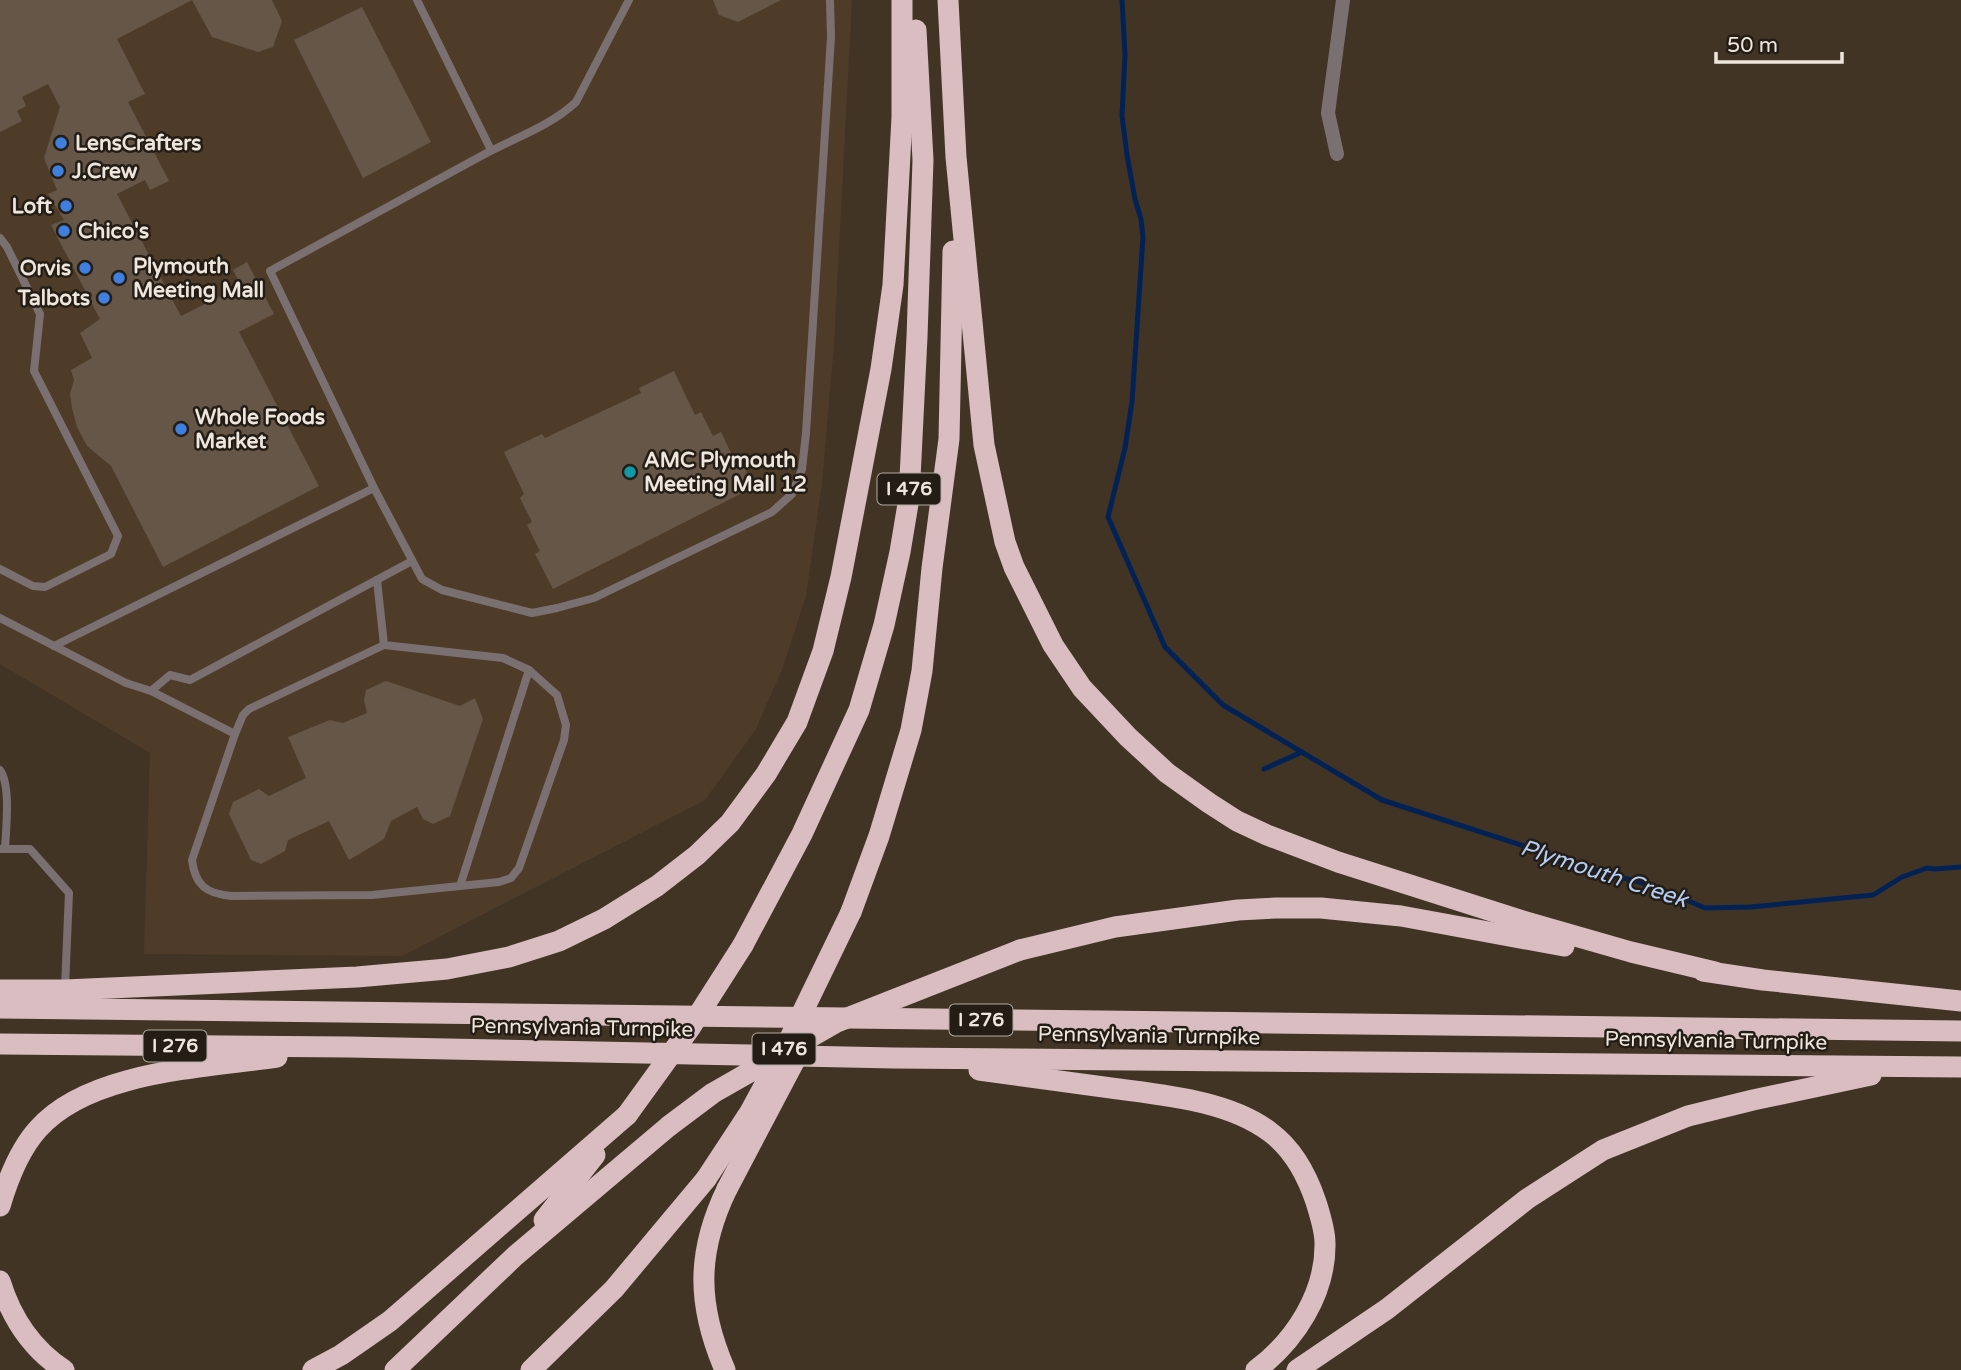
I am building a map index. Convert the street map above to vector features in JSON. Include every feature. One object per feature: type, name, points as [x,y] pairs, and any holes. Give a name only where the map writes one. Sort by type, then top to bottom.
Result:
[{"type":"highway","points":[[0,990],[65,990],[357,977],[447,969],[509,957],[559,941],[604,919],[667,878],[730,823],[766,774],[797,722],[823,651],[841,577],[876,395],[893,285],[902,117],[902,0]]},
{"type":"highway","name":"I 476","points":[[396,1370],[515,1256],[627,1115],[690,1028],[743,946],[802,834],[859,710],[884,625],[909,498],[923,160],[914,0]]},
{"type":"highway","name":"I 476","points":[[531,1370],[614,1289],[706,1180],[750,1112],[789,1040],[851,912],[879,836],[912,730],[922,671],[949,439],[956,156],[948,0]]},
{"type":"highway","points":[[956,156],[984,445],[1005,542],[1023,587],[1069,671],[1105,714],[1144,753],[1186,788],[1237,821],[1266,835],[1338,862],[1523,921],[1641,955],[1715,972]]},
{"type":"highway","points":[[515,1256],[669,1126],[713,1093],[837,1022],[1020,950],[1115,927],[1238,910],[1321,908],[1440,922],[1639,960],[1763,980],[1961,1001]]},
{"type":"highway","points":[[725,1370],[710,1329],[704,1300],[707,1243],[715,1215],[727,1189],[805,1041],[827,988],[851,912]]},
{"type":"highway","name":"Pennsylvania Turnpike","points":[[0,1008],[1961,1031]]},
{"type":"highway","name":"Pennsylvania Turnpike","points":[[0,1044],[894,1058],[1961,1067]]},
{"type":"highway","points":[[0,1206],[6,1185],[30,1139],[51,1116],[80,1098],[124,1081],[161,1073],[349,1048]]},
{"type":"highway","points":[[894,1058],[1186,1099],[1249,1119],[1270,1132],[1287,1147],[1302,1168],[1311,1188],[1325,1237],[1326,1258],[1315,1296],[1304,1316],[1288,1340],[1256,1370]]},
{"type":"highway","points":[[1297,1370],[1387,1309],[1527,1199],[1604,1150],[1688,1116],[1905,1067]]},
{"type":"highway","points":[[313,1370],[341,1355],[390,1321],[627,1115]]},
{"type":"highway","points":[[0,1281],[17,1322],[40,1350],[64,1370]]},
{"type":"street","points":[[1337,154],[1328,113],[1343,0]]},
{"type":"lane","points":[[417,0],[491,150]]},
{"type":"lane","points":[[629,0],[576,102],[564,113],[270,271],[374,488],[422,579],[442,590],[505,608],[536,612],[594,598],[772,512],[792,494],[802,469],[806,433],[831,37],[830,0]]},
{"type":"lane","points":[[0,238],[40,314],[34,372],[118,536],[111,554],[45,587],[33,586],[0,569]]},
{"type":"lane","points":[[54,646],[374,488]]},
{"type":"lane","points":[[151,691],[170,675],[190,680],[412,561]]},
{"type":"lane","points":[[377,580],[384,645]]},
{"type":"lane","points":[[0,618],[234,734]]},
{"type":"lane","points":[[384,645],[503,658],[528,670],[558,695],[566,725],[564,740],[519,868],[511,878],[499,882],[372,895],[219,895],[205,888],[194,876],[191,860],[234,734],[249,709],[384,645]]},
{"type":"lane","points":[[460,886],[528,670]]},
{"type":"lane","points":[[0,770],[6,782],[3,849],[30,849],[69,893],[65,990]]},
{"type":"shaded area","name":"Plymouth Meeting Mall","points":[[0,0],[852,0],[834,344],[822,483],[806,596],[783,667],[756,729],[705,800],[402,956],[144,954],[150,753],[0,664]]},
{"type":"building","name":"Plymouth Meeting Mall","points":[[0,0],[192,0],[117,39],[145,94],[128,102],[169,181],[150,190],[145,180],[117,194],[181,316],[241,286],[233,270],[247,262],[274,314],[239,332],[319,486],[163,567],[111,466],[87,446],[77,427],[70,394],[74,380],[71,370],[92,358],[80,333],[100,319],[51,225],[64,220],[48,194],[57,190],[44,158],[60,107],[48,84],[22,97],[26,106],[17,111],[22,121],[0,132]]},
{"type":"building","points":[[192,0],[272,0],[282,21],[273,47],[258,52],[212,37]]},
{"type":"building","points":[[713,0],[781,0],[738,22],[719,15]]},
{"type":"building","points":[[362,7],[431,142],[363,178],[294,40]]},
{"type":"building","name":"AMC Plymouth Meeting Mall 12","points":[[674,371],[695,415],[701,412],[713,436],[721,432],[733,457],[739,457],[754,487],[553,589],[535,554],[540,551],[527,525],[532,522],[520,498],[524,494],[504,452],[542,434],[545,438],[641,393],[639,388]]},
{"type":"building","points":[[386,681],[460,706],[475,698],[483,719],[450,816],[433,824],[423,819],[417,807],[391,821],[384,839],[349,860],[329,821],[288,840],[285,851],[261,864],[251,860],[229,814],[233,802],[259,789],[269,796],[306,778],[288,737],[330,720],[343,723],[367,713],[364,700],[366,690]]},
{"type":"waterway","points":[[1122,0],[1125,54],[1122,116],[1143,237],[1132,402],[1125,448],[1108,517],[1165,647],[1223,705],[1382,800],[1546,853],[1560,861],[1654,886],[1705,908],[1751,907],[1873,895],[1902,877],[1927,868],[1961,867]]},
{"type":"waterway","name":"Plymouth Creek","points":[[1264,769],[1302,752]]},
{"type":"place","name":"LensCrafters","points":[[61,143]]},
{"type":"place","name":"J.Crew","points":[[58,171]]},
{"type":"place","name":"Loft","points":[[66,206]]},
{"type":"place","name":"Chico's","points":[[64,231]]},
{"type":"place","name":"Orvis","points":[[85,268]]},
{"type":"place","name":"Plymouth Meeting Mall","points":[[119,278]]},
{"type":"place","name":"Talbots","points":[[104,298]]},
{"type":"place","name":"Whole Foods Market","points":[[181,429]]},
{"type":"place","name":"AMC Plymouth Meeting Mall 12","points":[[630,472]]}]
